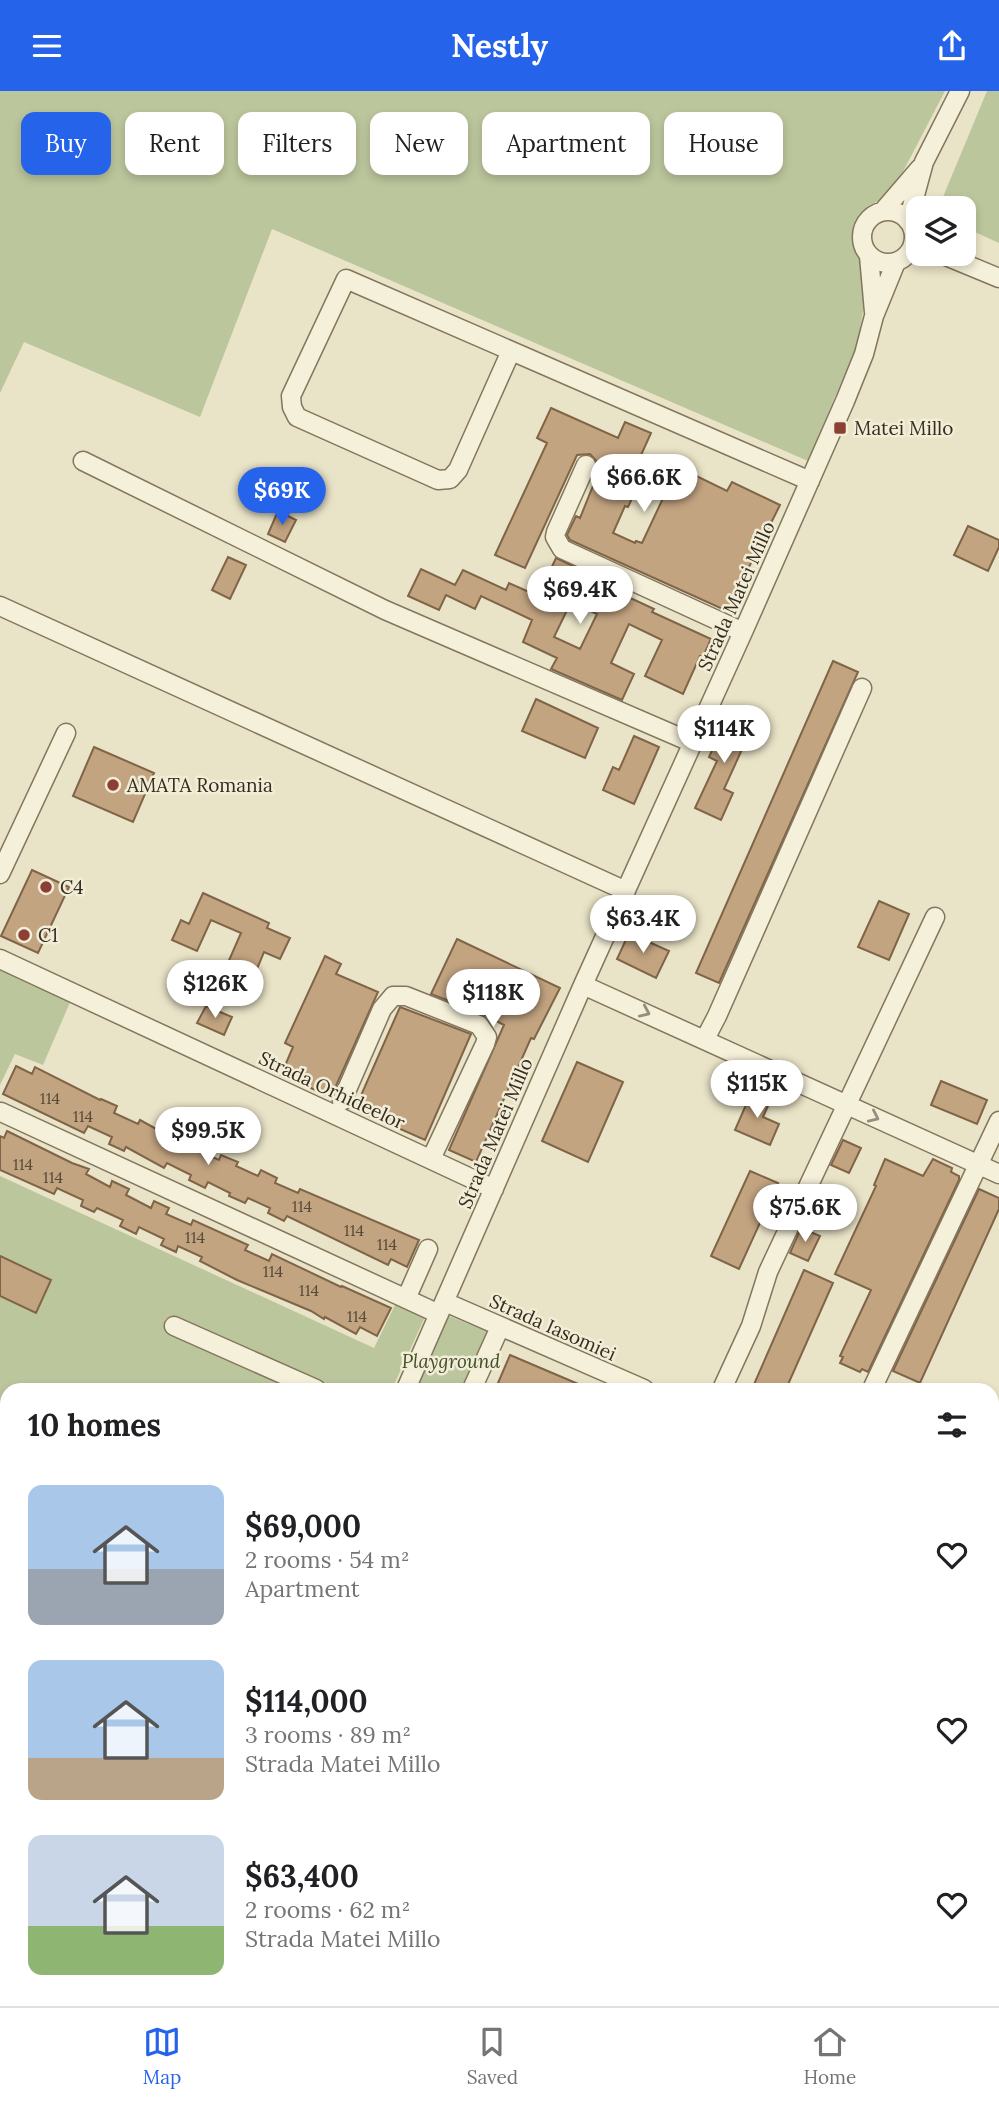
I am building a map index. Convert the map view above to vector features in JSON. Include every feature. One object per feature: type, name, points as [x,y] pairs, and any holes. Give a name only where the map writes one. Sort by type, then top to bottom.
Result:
[{"type":"street","name":"Strada Matei Millo","points":[[874,316],[869,256],[862,243],[863,229],[871,217],[883,211],[924,162],[960,91]]},
{"type":"street","name":"Strada Matei Millo","points":[[919,196],[924,162]]},
{"type":"street","points":[[883,211],[897,213],[906,223]]},
{"type":"street","name":"Strada Matei Millo","points":[[409,1383],[583,985],[810,481],[864,354],[874,316],[906,254]]},
{"type":"street","points":[[869,256],[882,263],[906,258]]},
{"type":"street","points":[[970,266],[999,278]]},
{"type":"street","points":[[511,351],[458,470],[450,479],[438,480],[297,417],[292,407],[291,396],[346,279],[810,481]]},
{"type":"street","points":[[83,461],[385,610],[693,743]]},
{"type":"street","points":[[586,465],[556,532],[555,537],[562,549],[743,632]]},
{"type":"street","points":[[0,606],[626,891]]},
{"type":"street","points":[[705,1039],[718,1016],[862,688]]},
{"type":"street","points":[[0,874],[66,733]]},
{"type":"street","points":[[725,1383],[751,1326],[768,1272],[935,917]]},
{"type":"street","name":"Strada Orhideelor","points":[[0,958],[494,1189]]},
{"type":"street","points":[[583,985],[999,1174]]},
{"type":"street","points":[[342,1101],[382,1009],[393,996],[406,996],[479,1025],[487,1037],[485,1044],[431,1159]]},
{"type":"street","name":"Strada Iasomiei","points":[[1,1112],[406,1299],[500,1327],[623,1383]]},
{"type":"street","points":[[875,1383],[999,1121]]},
{"type":"street","points":[[406,1299],[428,1249]]},
{"type":"street","points":[[174,1326],[302,1383]]},
{"type":"street","points":[[475,1383],[500,1327]]},
{"type":"green space","points":[[0,91],[945,91],[895,187],[884,198],[866,207],[855,224],[854,245],[864,264],[867,286],[858,342],[808,461],[272,229],[200,417],[24,342],[0,393]]},
{"type":"green space","points":[[987,91],[999,91],[999,243],[976,232],[976,196],[943,196]]},
{"type":"green space","points":[[0,967],[71,1000],[43,1065],[15,1054],[0,1085]]},
{"type":"green space","points":[[0,1176],[374,1348],[396,1303],[425,1317],[395,1383],[0,1383]]},
{"type":"green space","name":"Playground","points":[[447,1315],[488,1332],[466,1383],[417,1383]]},
{"type":"building","points":[[551,408],[618,438],[625,422],[651,433],[627,486],[636,490],[628,507],[625,506],[613,533],[635,543],[642,543],[665,494],[656,490],[668,462],[727,491],[732,482],[780,505],[727,611],[570,540],[567,535],[576,516],[580,518],[601,466],[590,454],[577,455],[525,568],[495,555],[547,443],[537,438]]},
{"type":"building","points":[[278,511],[296,520],[285,542],[268,534]]},
{"type":"building","points":[[968,526],[999,540],[999,547],[988,571],[954,555]]},
{"type":"building","points":[[228,557],[246,565],[230,599],[212,590]]},
{"type":"building","points":[[556,558],[599,578],[598,583],[654,609],[652,612],[711,639],[683,694],[645,676],[662,640],[629,624],[611,663],[634,674],[622,700],[551,669],[557,658],[523,642],[532,620],[481,596],[475,609],[446,595],[439,610],[408,596],[421,569],[455,585],[463,570],[506,590],[509,583],[538,596]],"holes":[[[571,602],[597,614],[580,649],[554,637]]]},
{"type":"building","points":[[833,661],[858,672],[719,983],[696,973]]},
{"type":"building","points":[[536,699],[598,728],[585,758],[522,731]]},
{"type":"building","points":[[730,712],[754,723],[724,789],[733,793],[721,820],[695,808],[717,761],[709,757]]},
{"type":"building","points":[[634,736],[659,747],[634,804],[603,790],[613,767],[619,770]]},
{"type":"building","name":"AMATA Romania","points":[[94,747],[154,773],[133,822],[73,796]]},
{"type":"building","points":[[32,870],[69,887],[38,953],[1,936]]},
{"type":"building","points":[[203,893],[269,923],[267,928],[290,938],[280,959],[264,952],[254,976],[227,965],[241,933],[211,920],[197,951],[172,940],[181,920],[189,924]]},
{"type":"building","points":[[879,901],[909,914],[889,960],[858,947]]},
{"type":"building","points":[[629,933],[669,951],[656,978],[617,959]]},
{"type":"building","points":[[457,939],[560,988],[534,1039],[531,1038],[476,1162],[449,1150],[504,1025],[431,994]]},
{"type":"building","points":[[325,956],[341,964],[336,974],[378,992],[331,1097],[281,1075],[293,1047],[285,1043]]},
{"type":"building","points":[[206,1006],[232,1017],[224,1035],[197,1023]]},
{"type":"building","points":[[400,1007],[471,1034],[425,1140],[355,1109]]},
{"type":"building","points":[[577,1062],[623,1082],[588,1162],[542,1141]]},
{"type":"building","points":[[16,1066],[32,1074],[35,1067],[117,1106],[114,1113],[138,1124],[140,1120],[178,1141],[180,1136],[197,1144],[194,1149],[219,1160],[221,1155],[238,1162],[236,1166],[258,1176],[261,1170],[277,1178],[275,1183],[298,1193],[300,1189],[419,1240],[407,1267],[391,1259],[388,1265],[287,1216],[284,1221],[268,1213],[270,1208],[248,1198],[245,1203],[208,1182],[205,1188],[189,1180],[191,1175],[167,1163],[164,1168],[126,1147],[124,1151],[109,1144],[112,1137],[88,1126],[84,1133],[3,1094]]},
{"type":"building","points":[[941,1081],[987,1100],[977,1124],[931,1105]]},
{"type":"building","points":[[752,1091],[771,1099],[763,1117],[779,1124],[770,1145],[735,1130]]},
{"type":"building","points":[[7,1131],[89,1169],[86,1174],[110,1187],[112,1181],[129,1189],[126,1195],[151,1208],[154,1201],[169,1208],[166,1214],[191,1225],[193,1220],[248,1245],[245,1250],[269,1261],[272,1254],[391,1308],[377,1336],[360,1327],[356,1334],[325,1317],[324,1319],[237,1280],[200,1261],[202,1257],[178,1246],[176,1252],[161,1245],[164,1239],[139,1227],[136,1234],[120,1226],[123,1220],[97,1208],[94,1212],[81,1206],[83,1200],[57,1188],[54,1194],[0,1170],[0,1136],[4,1138]]},
{"type":"building","points":[[843,1140],[861,1148],[849,1173],[831,1165]]},
{"type":"building","points":[[885,1159],[923,1176],[933,1159],[952,1168],[951,1172],[959,1176],[959,1180],[868,1372],[862,1369],[860,1372],[840,1363],[843,1357],[840,1356],[871,1290],[835,1274],[876,1186],[874,1185]]},
{"type":"building","points":[[750,1171],[778,1183],[739,1269],[711,1256]]},
{"type":"building","points":[[979,1189],[999,1198],[999,1209],[920,1383],[893,1371]]},
{"type":"building","points":[[801,1228],[820,1236],[808,1261],[790,1253]]},
{"type":"building","points":[[0,1256],[51,1280],[36,1313],[0,1296]]},
{"type":"building","points":[[804,1270],[833,1283],[789,1383],[755,1383]]},
{"type":"building","points":[[510,1355],[576,1383],[498,1383]]},
{"type":"place","name":"Matei Millo","points":[[840,428]]},
{"type":"place","name":"AMATA Romania","points":[[113,785]]},
{"type":"place","name":"C4","points":[[46,887]]},
{"type":"place","name":"C1","points":[[24,935]]}]
